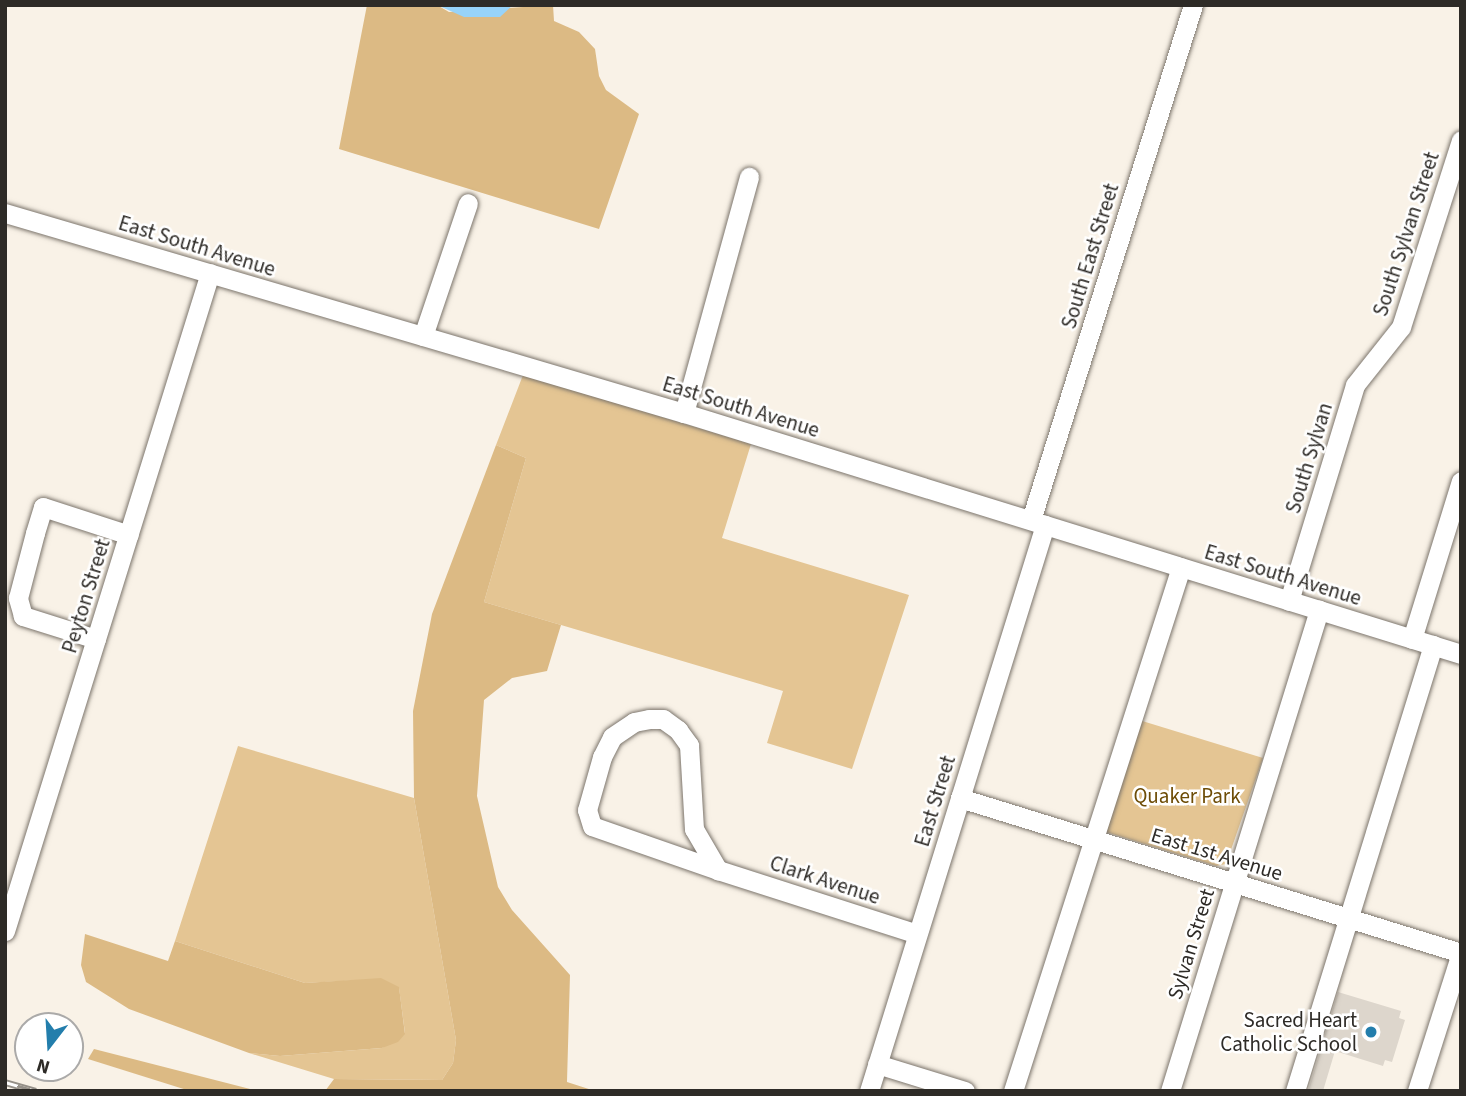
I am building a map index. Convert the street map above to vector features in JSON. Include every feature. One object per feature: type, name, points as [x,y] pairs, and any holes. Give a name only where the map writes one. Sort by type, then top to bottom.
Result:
[{"type":"street","name":"South East Street","points":[[1038,523],[1193,5]]},
{"type":"street","name":"South Sylvan Street","points":[[1392,340],[1404,320],[1461,140]]},
{"type":"street","points":[[684,413],[749,177]]},
{"type":"street","points":[[423,336],[468,203]]},
{"type":"street","name":"East South Avenue","points":[[5,212],[684,413],[1461,654]]},
{"type":"street","name":"Peyton Street","points":[[5,931],[210,273]]},
{"type":"street","name":"South Sylvan","points":[[1289,601],[1355,385],[1366,366],[1392,340]]},
{"type":"street","points":[[1412,639],[1461,481]]},
{"type":"street","points":[[96,639],[23,617],[18,598],[34,533],[43,507],[129,535]]},
{"type":"street","name":"East Street","points":[[869,1091],[960,798],[1038,523]]},
{"type":"street","points":[[1013,1091],[1091,839],[1181,567]]},
{"type":"street","name":"Sylvan Street","points":[[1170,1091],[1319,610]]},
{"type":"street","points":[[1295,1091],[1433,645]]},
{"type":"street","name":"Clark Avenue","points":[[718,870],[694,830],[688,746],[678,730],[663,719],[634,722],[612,737],[602,757],[587,810],[592,826],[718,870],[917,934]]},
{"type":"street","name":"East 1st Avenue","points":[[960,798],[1461,953]]},
{"type":"street","points":[[1417,1091],[1461,953]]},
{"type":"street","points":[[877,1064],[965,1091]]},
{"type":"green space","points":[[523,375],[751,444],[722,538],[909,595],[852,769],[767,743],[783,691],[484,602],[526,458],[496,445]]},
{"type":"green space","name":"Quaker Park","points":[[1139,720],[1263,758],[1226,864],[1216,866],[1106,832]]},
{"type":"green space","points":[[238,746],[414,798],[456,1040],[453,1063],[442,1080],[334,1079],[249,1053],[280,1056],[382,1048],[405,1033],[399,988],[381,979],[305,983],[175,941]]},
{"type":"shaded area","points":[[367,5],[437,5],[449,12],[553,5],[554,21],[579,32],[595,49],[599,76],[606,90],[639,114],[599,229],[339,149]]},
{"type":"shaded area","points":[[496,445],[526,458],[484,602],[561,625],[547,671],[512,678],[484,700],[477,796],[498,887],[512,910],[570,975],[567,1082],[595,1091],[325,1091],[334,1079],[442,1080],[453,1063],[456,1040],[414,798],[413,711],[432,614]]},
{"type":"shaded area","points":[[85,934],[168,961],[175,941],[305,983],[381,978],[399,987],[405,1034],[398,1042],[382,1048],[280,1056],[249,1053],[129,1009],[86,982],[81,965]]},
{"type":"shaded area","points":[[94,1049],[258,1091],[190,1091],[88,1059]]},
{"type":"water","points":[[437,5],[513,5],[500,17],[464,17]]},
{"type":"building","name":"Sacred Heart Catholic School","points":[[1338,992],[1401,1011],[1399,1018],[1405,1020],[1392,1062],[1385,1060],[1383,1066],[1335,1051],[1323,1091],[1308,1091]]},
{"type":"railway","points":[[5,1082],[36,1091]]},
{"type":"place","name":"Sacred Heart Catholic School","points":[[1371,1032]]}]
